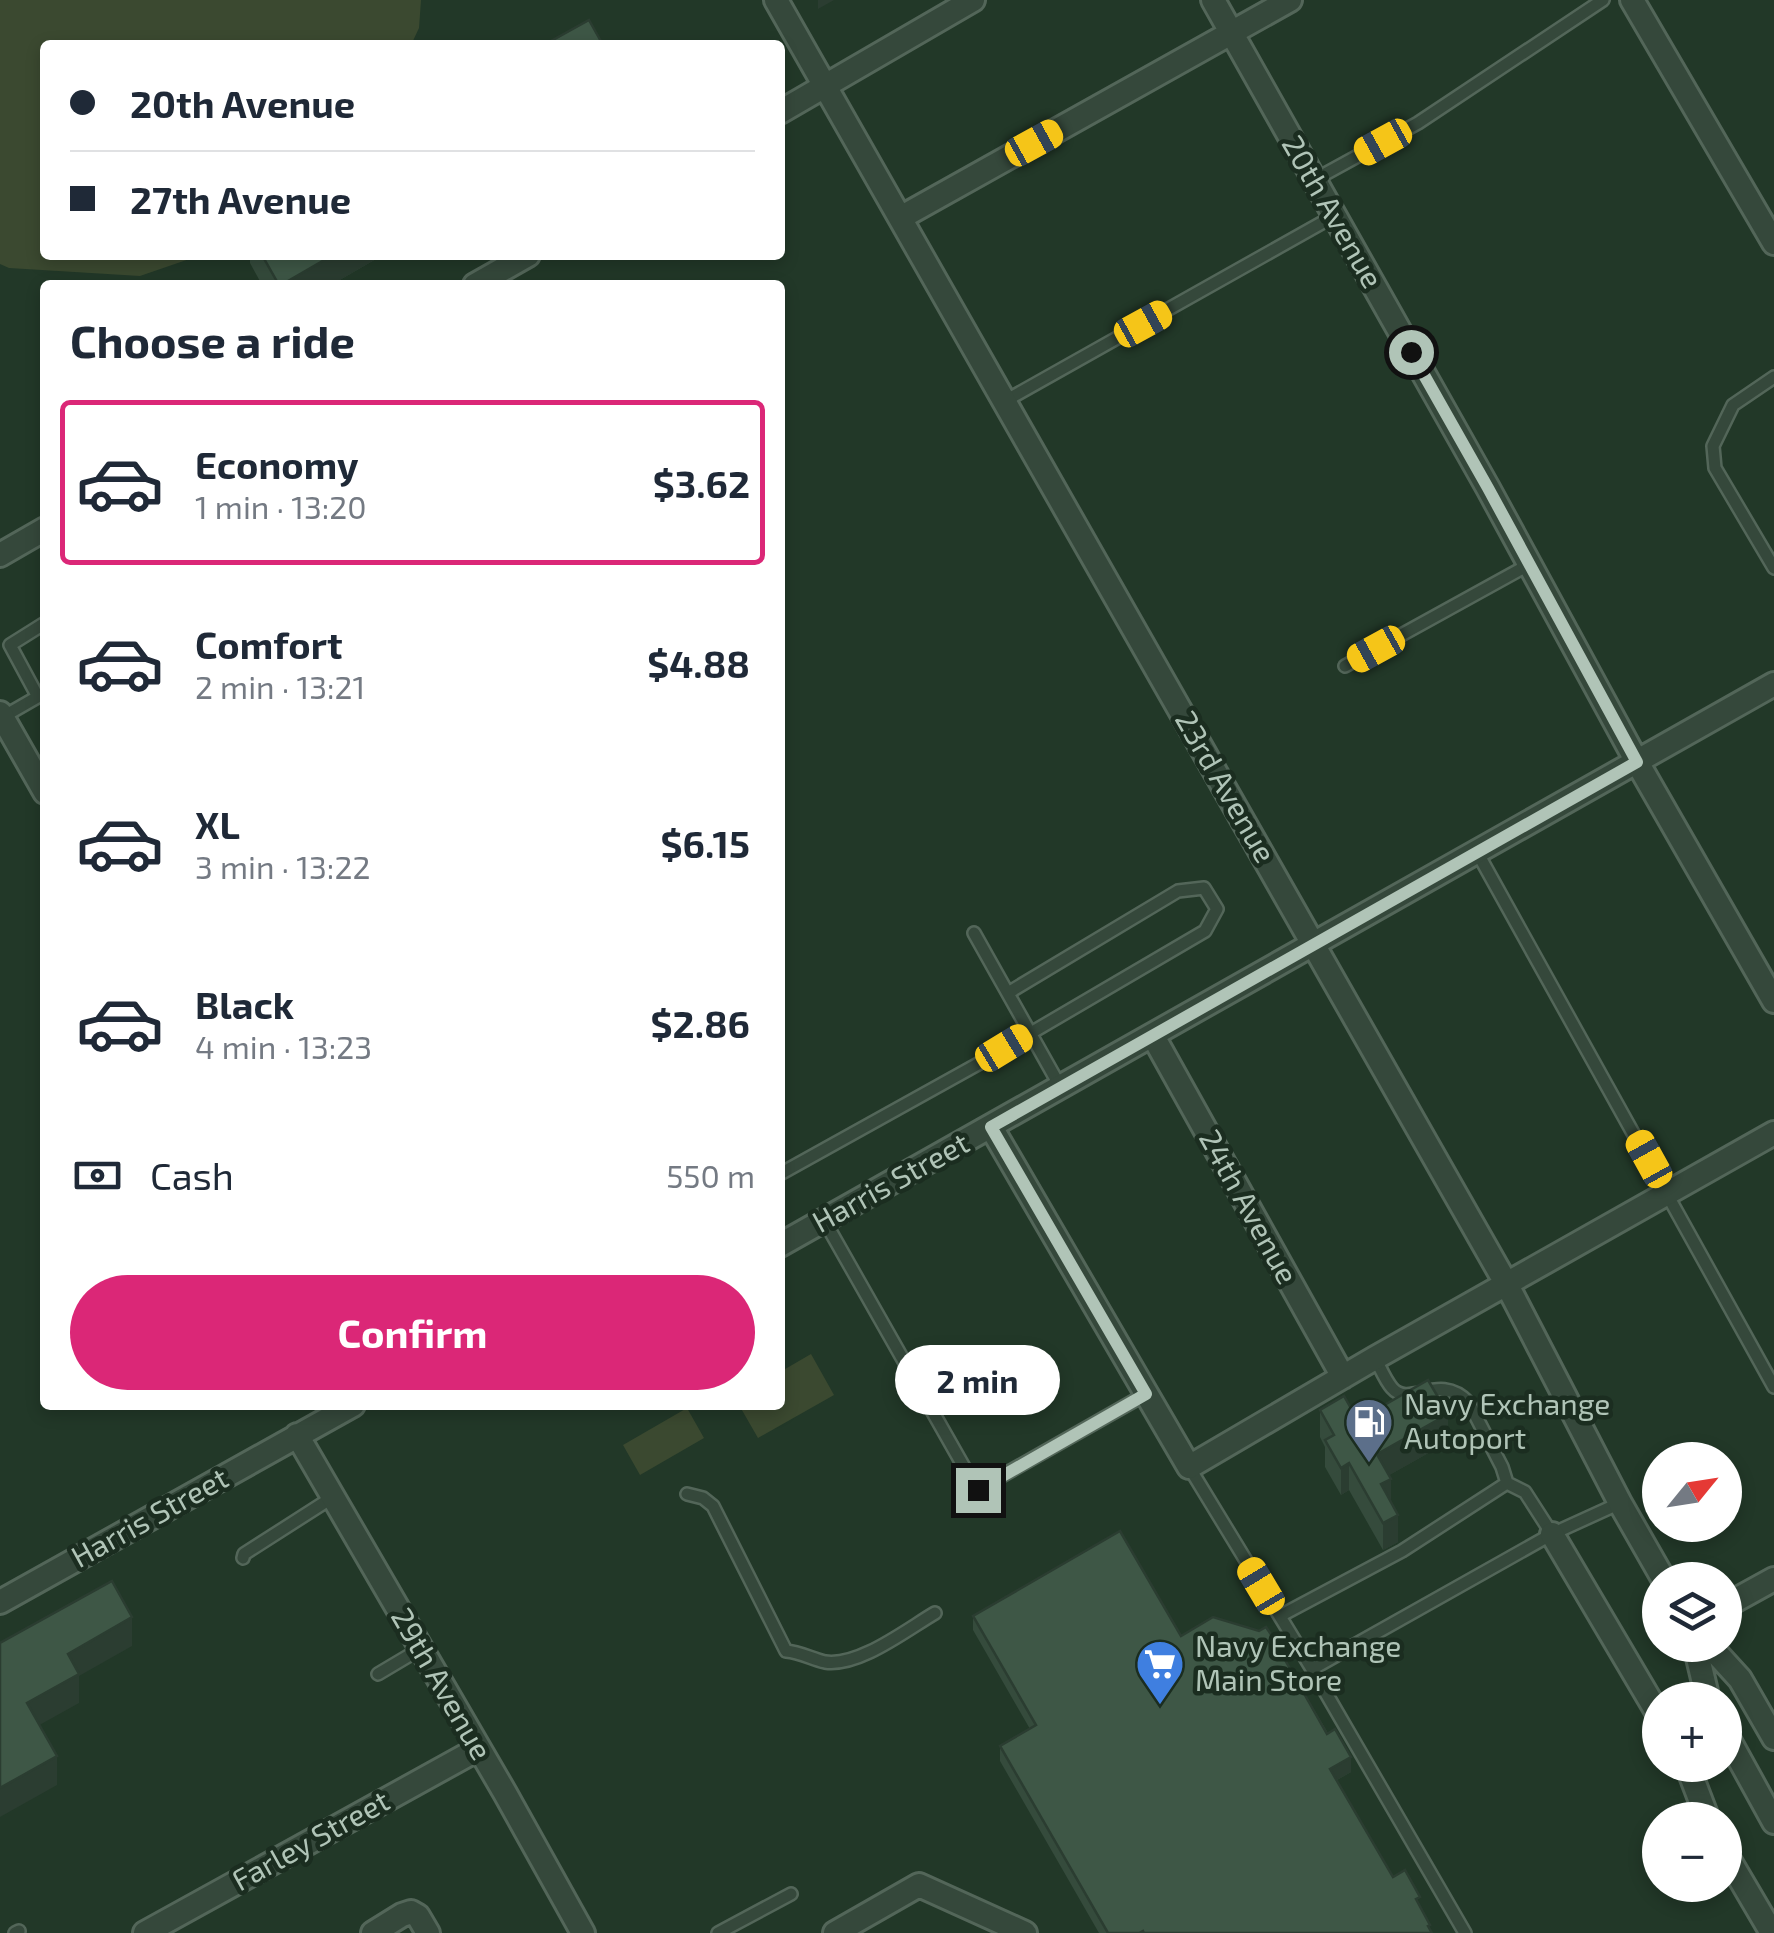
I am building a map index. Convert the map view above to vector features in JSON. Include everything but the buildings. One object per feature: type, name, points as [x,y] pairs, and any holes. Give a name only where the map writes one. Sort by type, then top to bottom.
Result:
[{"type":"street","name":"23rd Avenue","points":[[776,0],[1507,1285],[1654,1562]]},
{"type":"street","name":"20th Avenue","points":[[1212,0],[1774,1001]]},
{"type":"street","points":[[900,218],[1290,0]]},
{"type":"street","points":[[1632,0],[1774,244]]},
{"type":"street","points":[[785,109],[960,3]]},
{"type":"street","points":[[484,280],[519,260]]},
{"type":"street","points":[[0,555],[40,532]]},
{"type":"street","name":"Harris Street","points":[[785,1243],[1774,684]]},
{"type":"street","points":[[1,717],[40,783]]},
{"type":"street","name":"24th Avenue","points":[[1153,1036],[1343,1378]]},
{"type":"street","points":[[991,1127],[1188,1467],[1774,1133]]},
{"type":"street","name":"Harris Street","points":[[0,1602],[344,1410]]},
{"type":"street","name":"29th Avenue","points":[[298,1436],[583,1933]]},
{"type":"street","points":[[1552,1534],[1642,1686]]},
{"type":"street","points":[[1742,1598],[1769,1586]]},
{"type":"street","points":[[1724,1662],[1740,1679],[1774,1738]]},
{"type":"street","name":"Farley Street","points":[[145,1933],[478,1749]]},
{"type":"street","points":[[1742,1764],[1774,1822]]},
{"type":"street","points":[[1742,1882],[1772,1933]]},
{"type":"street","points":[[835,1933],[919,1885],[1025,1933]]},
{"type":"street","points":[[373,1933],[411,1912],[428,1933]]},
{"type":"lane","points":[[1314,180],[1418,123],[1603,0]]},
{"type":"lane","points":[[1005,401],[1334,216]]},
{"type":"lane","points":[[1774,377],[1733,405],[1713,446],[1716,468],[1774,568]]},
{"type":"lane","points":[[1345,666],[1530,564]]},
{"type":"lane","points":[[40,626],[10,645],[40,692]]},
{"type":"lane","points":[[1,717],[40,696]]},
{"type":"lane","points":[[1477,852],[1774,1387]]},
{"type":"lane","points":[[785,1171],[1205,932],[1216,909],[1204,888],[1178,890],[1008,994]]},
{"type":"lane","points":[[974,933],[1061,1088]]},
{"type":"lane","points":[[824,1220],[978,1490],[1146,1394]]},
{"type":"lane","points":[[1375,1358],[1394,1391],[1404,1395],[1434,1388],[1462,1396],[1507,1482],[1526,1492],[1552,1534]]},
{"type":"lane","points":[[1188,1467],[1312,1669],[1465,1933]]},
{"type":"lane","points":[[1280,1616],[1402,1551],[1507,1482]]},
{"type":"lane","points":[[688,1494],[703,1498],[712,1506],[786,1651],[823,1662],[858,1658],[935,1614]]},
{"type":"lane","points":[[243,1558],[333,1497]]},
{"type":"lane","points":[[1312,1669],[1552,1534],[1620,1503]]},
{"type":"lane","points":[[378,1674],[420,1648]]},
{"type":"lane","points":[[718,1933],[791,1894]]},
{"type":"green space","points":[[0,0],[421,0],[419,28],[413,40],[40,40],[40,260],[186,260],[140,276],[9,268],[0,264]]},
{"type":"green space","points":[[811,1354],[834,1395],[758,1438],[742,1410],[785,1410],[785,1369]]},
{"type":"green space","points":[[684,1410],[688,1410],[704,1438],[640,1475],[623,1445]]},
{"type":"place","name":"Navy Exchange Autoport","points":[[1369,1464]]},
{"type":"place","name":"Navy Exchange Main Store","points":[[1160,1706]]},
{"type":"route","points":[[978,1490],[1146,1394],[991,1127],[1637,762],[1411,352]]}]
